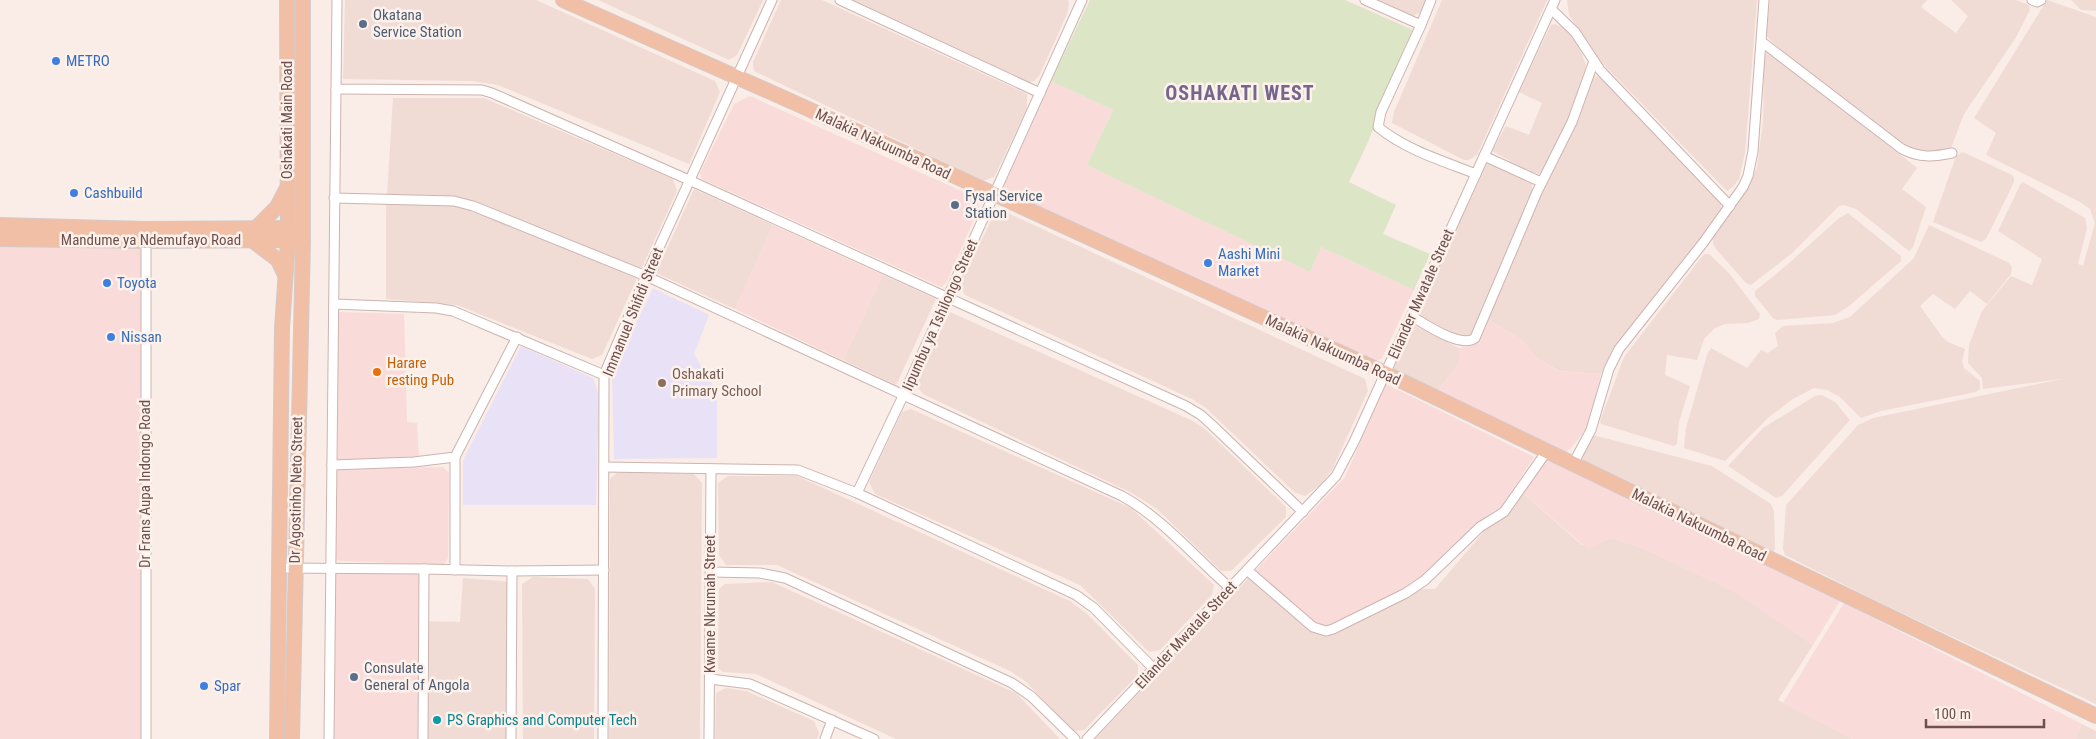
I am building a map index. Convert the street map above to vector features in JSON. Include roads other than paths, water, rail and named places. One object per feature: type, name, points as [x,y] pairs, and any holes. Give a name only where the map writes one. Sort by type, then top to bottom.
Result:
[{"type":"main road","name":"Oshakati Main Road","points":[[287,0],[288,235]]},
{"type":"main road","name":"Oshakati Main Road","points":[[302,0],[303,234]]},
{"type":"main road","name":"Malakia Nakuumba Road","points":[[563,0],[795,103],[993,196],[1385,374],[2096,716]]},
{"type":"main road","points":[[286,276],[278,260],[255,235],[277,207],[288,186]]},
{"type":"main road","name":"Mandume ya Ndemufayo Road","points":[[0,225],[146,235]]},
{"type":"main road","name":"Mandume ya Ndemufayo Road","points":[[0,239],[146,235],[303,234]]},
{"type":"main road","name":"Dr Agostinho Neto Street","points":[[292,739],[294,568],[303,234]]},
{"type":"main road","name":"Dr Agostinho Neto Street","points":[[276,739],[282,328],[288,235]]},
{"type":"street","points":[[328,739],[332,568],[337,0]]},
{"type":"street","name":"Immanuel Shifidi Street","points":[[603,739],[604,375],[689,180],[772,0]]},
{"type":"street","points":[[840,0],[1040,93]]},
{"type":"street","name":"Iipumbu ya Tshilongo Street","points":[[857,493],[903,396],[1082,0]]},
{"type":"street","points":[[1364,0],[1421,25]]},
{"type":"street","points":[[1432,0],[1381,112],[1378,127],[1411,148],[1476,174]]},
{"type":"street","points":[[1572,464],[1591,430],[1609,369],[1619,349],[1730,206],[1748,176],[1751,163],[1762,42],[1764,0]]},
{"type":"street","points":[[2032,0],[2037,2],[2041,0]]},
{"type":"street","points":[[1553,4],[1600,70],[1730,206]]},
{"type":"street","name":"Eliander Mwatale Street","points":[[1087,739],[1336,476],[1354,442],[1553,4]]},
{"type":"street","points":[[1762,42],[1902,149],[1914,155],[1929,157],[1952,153]]},
{"type":"street","points":[[1411,316],[1464,342],[1475,338],[1541,182],[1572,122],[1594,61]]},
{"type":"street","points":[[336,89],[482,90],[689,180],[1177,402],[1201,415],[1303,512]]},
{"type":"street","points":[[1484,156],[1541,182]]},
{"type":"street","points":[[334,198],[463,202],[646,276],[1137,504],[1230,588]]},
{"type":"street","name":"Dr Frans Aupa Indongo Road","points":[[146,235],[146,739]]},
{"type":"street","points":[[334,304],[444,309],[517,337],[604,375]]},
{"type":"street","points":[[455,570],[456,457],[517,337]]},
{"type":"street","points":[[1247,570],[1313,627],[1326,631],[1332,629],[1406,593],[1425,580],[1480,527],[1504,512],[1547,451]]},
{"type":"street","points":[[332,464],[414,462],[456,457]]},
{"type":"street","points":[[604,466],[798,470],[857,493],[1076,595],[1094,608],[1154,669]]},
{"type":"street","name":"Kwame Nkrumah Street","points":[[709,739],[710,469]]},
{"type":"street","points":[[278,568],[512,571],[604,570]]},
{"type":"street","points":[[423,739],[424,569]]},
{"type":"street","points":[[511,739],[512,571]]},
{"type":"street","points":[[711,572],[773,574],[794,582],[1012,683],[1032,698],[1075,739]]},
{"type":"street","points":[[710,679],[750,684],[874,739]]},
{"type":"street","points":[[825,739],[832,720]]},
{"type":"place","name":"Okatana Service Station","points":[[363,24]]},
{"type":"place","name":"METRO","points":[[56,61]]},
{"type":"place","name":"Cashbuild","points":[[74,193]]},
{"type":"place","name":"Fysal Service Station","points":[[955,205]]},
{"type":"place","name":"Aashi Mini Market","points":[[1208,263]]},
{"type":"place","name":"Toyota","points":[[107,283]]},
{"type":"place","name":"Nissan","points":[[111,337]]},
{"type":"place","name":"Harare resting Pub","points":[[377,372]]},
{"type":"place","name":"Oshakati Primary School","points":[[662,383]]},
{"type":"place","name":"Consulate General of Angola","points":[[354,677]]},
{"type":"place","name":"Spar","points":[[204,686]]},
{"type":"place","name":"PS Graphics and Computer Tech","points":[[437,720]]},
{"type":"district","name":"OSHAKATI WEST","points":[[1240,93]]}]
